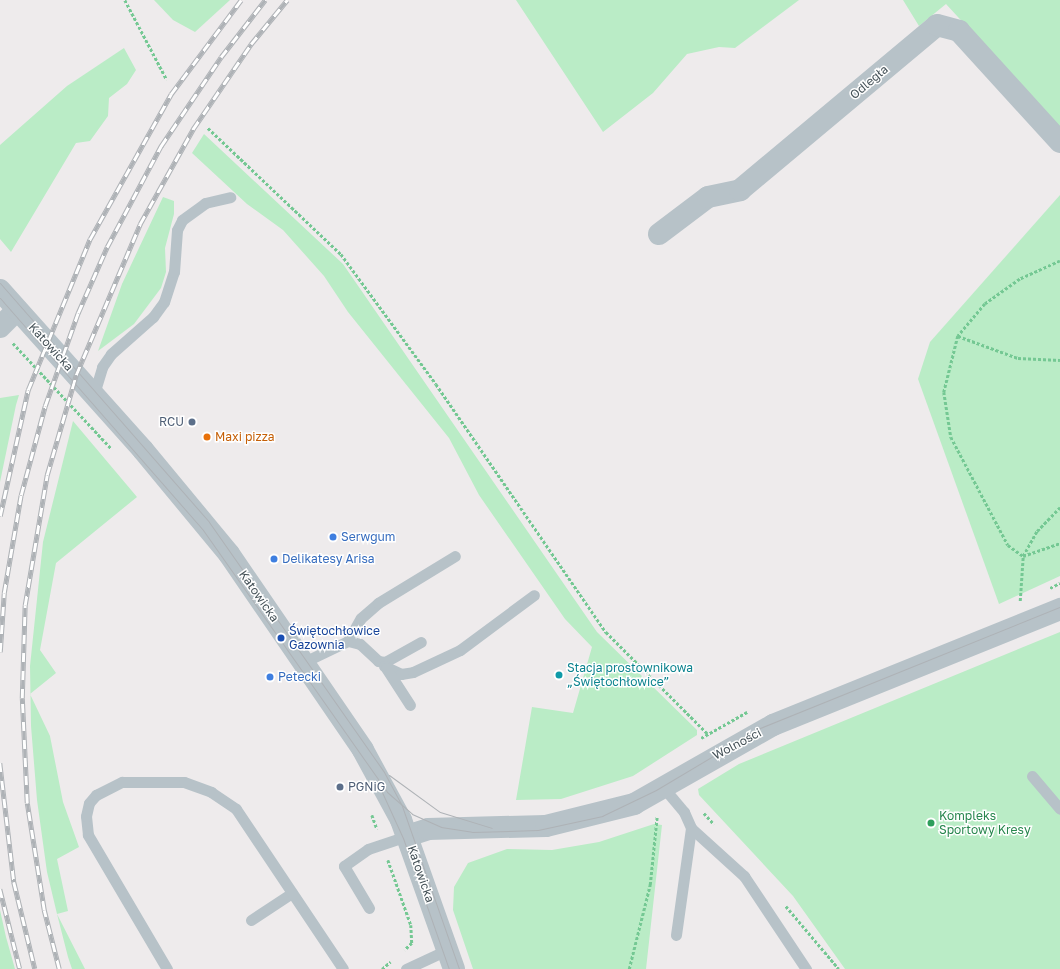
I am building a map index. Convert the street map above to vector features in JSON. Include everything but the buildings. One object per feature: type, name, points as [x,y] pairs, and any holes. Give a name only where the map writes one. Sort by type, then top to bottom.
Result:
[{"type":"street","name":"Odległa","points":[[659,234],[708,197],[740,190],[937,25],[959,31],[1060,142]]},
{"type":"street","name":"Katowicka","points":[[0,290],[94,394],[229,554],[304,662],[382,781],[407,836],[451,959]]},
{"type":"street","points":[[5,333],[17,310]]},
{"type":"street","name":"Wolności","points":[[407,836],[428,830],[562,824],[634,804],[773,725],[1060,609]]},
{"type":"lane","points":[[94,394],[102,367],[111,354],[153,317],[164,302],[174,272],[177,230],[182,220],[205,203],[230,197]]},
{"type":"lane","points":[[304,662],[348,641],[366,613],[455,556]]},
{"type":"lane","points":[[381,663],[401,674],[413,672],[460,650],[534,595]]},
{"type":"lane","points":[[348,641],[360,644],[381,663],[410,705]]},
{"type":"lane","points":[[381,663],[393,661],[421,642]]},
{"type":"lane","points":[[1032,776],[1060,810]]},
{"type":"lane","points":[[167,969],[88,835],[86,816],[96,795],[122,782],[184,782],[211,792],[236,808],[343,969]]},
{"type":"lane","points":[[663,787],[684,812],[691,828],[744,876],[806,969]]},
{"type":"lane","points":[[676,935],[691,828]]},
{"type":"lane","points":[[369,908],[344,866],[368,849],[407,836]]},
{"type":"lane","points":[[251,920],[292,893]]},
{"type":"lane","points":[[406,969],[451,959]]},
{"type":"path","points":[[125,0],[167,80]]},
{"type":"path","points":[[208,128],[341,254],[436,384],[606,632],[708,734]]},
{"type":"path","points":[[1023,556],[1008,545],[951,437],[944,392],[958,336],[985,304],[1020,279],[1060,261]]},
{"type":"path","points":[[5,333],[106,447]]},
{"type":"path","points":[[958,336],[1018,358],[1060,360]]},
{"type":"path","points":[[1020,602],[1023,556],[1037,531],[1060,507]]},
{"type":"path","points":[[1023,556],[1060,543]]},
{"type":"path","points":[[629,969],[650,885],[658,808]]},
{"type":"green space","points":[[154,0],[230,0],[195,32],[173,20]]},
{"type":"green space","points":[[516,0],[799,0],[735,48],[719,47],[687,54],[653,93],[603,132]]},
{"type":"green space","points":[[903,0],[1060,0],[1060,128],[946,4],[919,26]]},
{"type":"green space","points":[[124,48],[136,70],[127,84],[109,98],[108,116],[90,141],[76,143],[11,252],[0,239],[0,145],[67,86]]},
{"type":"green space","points":[[204,134],[343,264],[597,632],[697,730],[697,735],[633,776],[561,799],[516,800],[532,707],[573,713],[592,647],[565,619],[479,495],[449,438],[348,312],[324,276],[283,230],[247,204],[192,153]]},
{"type":"green space","points":[[1060,195],[1060,576],[999,604],[918,379],[930,342]]},
{"type":"green space","points":[[163,197],[174,201],[174,214],[165,248],[166,272],[161,288],[134,324],[98,351],[122,284]]},
{"type":"green space","points":[[19,395],[16,405],[0,482],[0,398]]},
{"type":"green space","points":[[73,421],[137,497],[56,563],[40,650],[56,673],[30,694],[30,666],[43,542]]},
{"type":"green space","name":"Kompleks Sportowy Kresy","points":[[1060,632],[1060,969],[845,969],[793,896],[699,795],[698,789],[739,764]]},
{"type":"green space","points":[[30,695],[50,736],[63,802],[79,847],[57,859],[68,911],[57,914],[47,872],[37,800]]},
{"type":"green space","points":[[654,824],[662,825],[646,969],[473,969],[453,910],[454,887],[468,863],[507,849],[552,850],[599,842]]},
{"type":"green space","points":[[0,910],[6,937],[15,969],[0,969]]},
{"type":"green space","points":[[57,914],[85,969],[72,969]]},
{"type":"tram line","points":[[0,283],[209,522],[384,772],[402,806],[459,969]]},
{"type":"tram line","points":[[0,298],[203,530],[387,792],[412,814],[441,827],[472,832],[538,830],[602,816],[656,790],[760,728],[1060,607]]},
{"type":"tram line","points":[[389,775],[440,812],[492,828]]},
{"type":"tram line","points":[[381,790],[403,838],[449,969]]},
{"type":"railway","points":[[0,516],[28,390],[90,239],[171,94],[241,0]]},
{"type":"railway","points":[[0,652],[4,593],[21,495],[45,406],[78,313],[107,247],[161,146],[221,57],[265,0]]},
{"type":"railway","points":[[59,969],[44,910],[27,803],[22,698],[25,605],[47,475],[76,375],[140,224],[193,129],[251,44],[287,0]]},
{"type":"railway","points":[[0,763],[14,882],[35,969]]},
{"type":"railway","points":[[0,889],[20,969]]},
{"type":"place","name":"RCU","points":[[192,422]]},
{"type":"place","name":"Maxi pizza","points":[[207,437]]},
{"type":"place","name":"Serwgum","points":[[333,537]]},
{"type":"place","name":"Delikatesy Arisa","points":[[274,559]]},
{"type":"place","name":"Świętochłowice Gazownia","points":[[281,638]]},
{"type":"place","name":"Stacja prostownikowa „Świętochłowice”","points":[[559,675]]},
{"type":"place","name":"Petecki","points":[[270,677]]},
{"type":"place","name":"PGNiG","points":[[340,787]]},
{"type":"place","name":"Kompleks Sportowy Kresy","points":[[931,823]]}]
